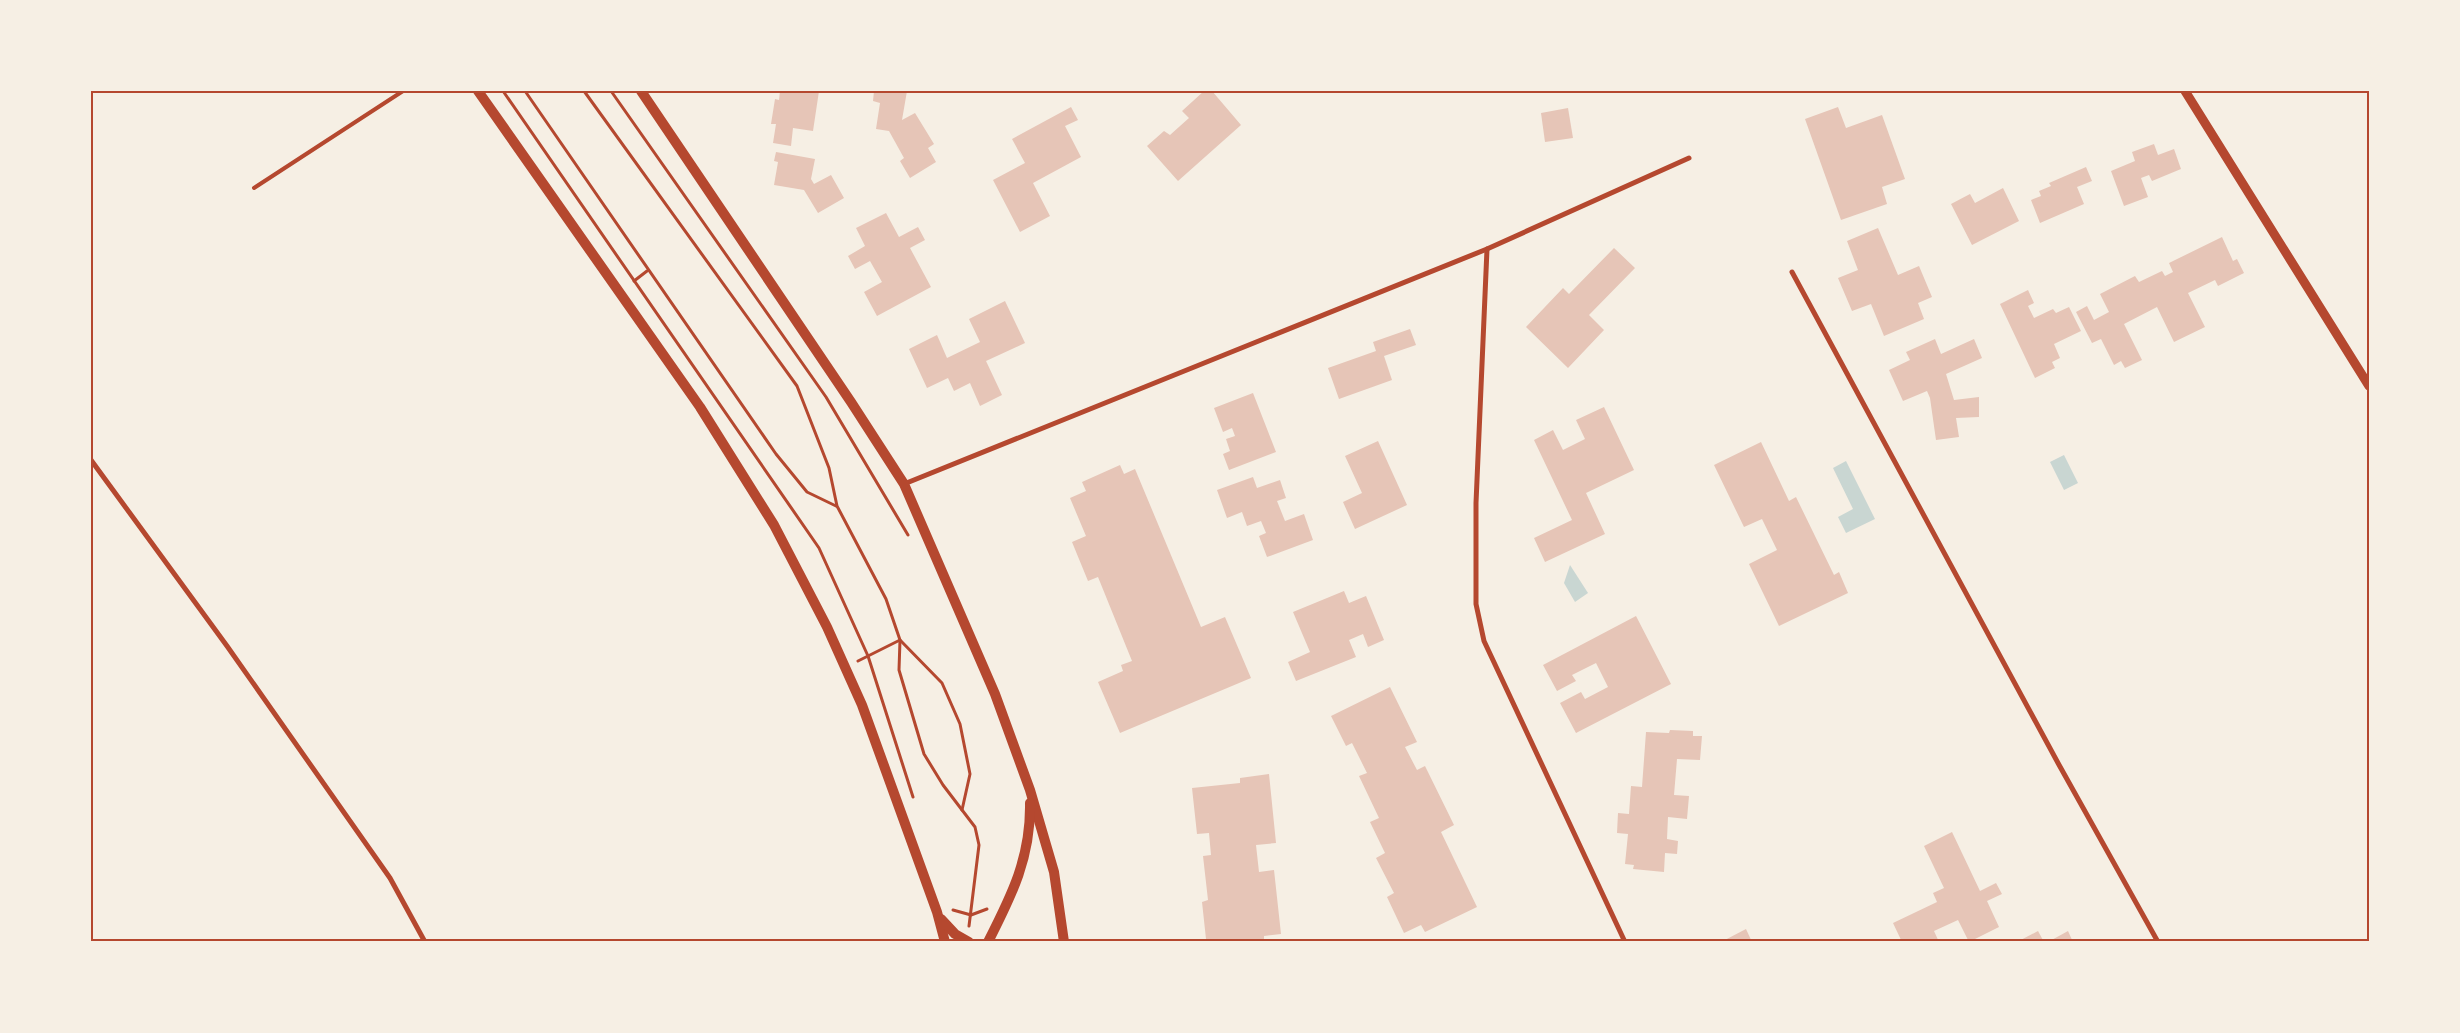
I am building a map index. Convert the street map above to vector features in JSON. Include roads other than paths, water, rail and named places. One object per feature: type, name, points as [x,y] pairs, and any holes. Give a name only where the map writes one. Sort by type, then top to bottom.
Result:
[{"type":"main road","points":[[478,91],[700,407],[738,465],[808,587],[862,705],[937,912],[945,942]]},
{"type":"main road","points":[[641,91],[851,402],[904,484],[995,694],[1030,790],[1054,872],[1064,942]]},
{"type":"main road","points":[[988,942],[1008,906],[1020,875],[1029,836],[1030,790]]},
{"type":"main road","points":[[937,912],[948,928],[968,941]]},
{"type":"street","points":[[2185,91],[2369,386]]},
{"type":"street","points":[[904,484],[1487,249],[1689,158]]},
{"type":"street","points":[[1487,249],[1476,503],[1476,604],[1484,641],[1625,942]]},
{"type":"street","points":[[1792,272],[2058,763],[2158,942]]},
{"type":"street","points":[[91,460],[233,654],[390,878],[425,942]]},
{"type":"lane","points":[[254,188],[403,91]]}]
